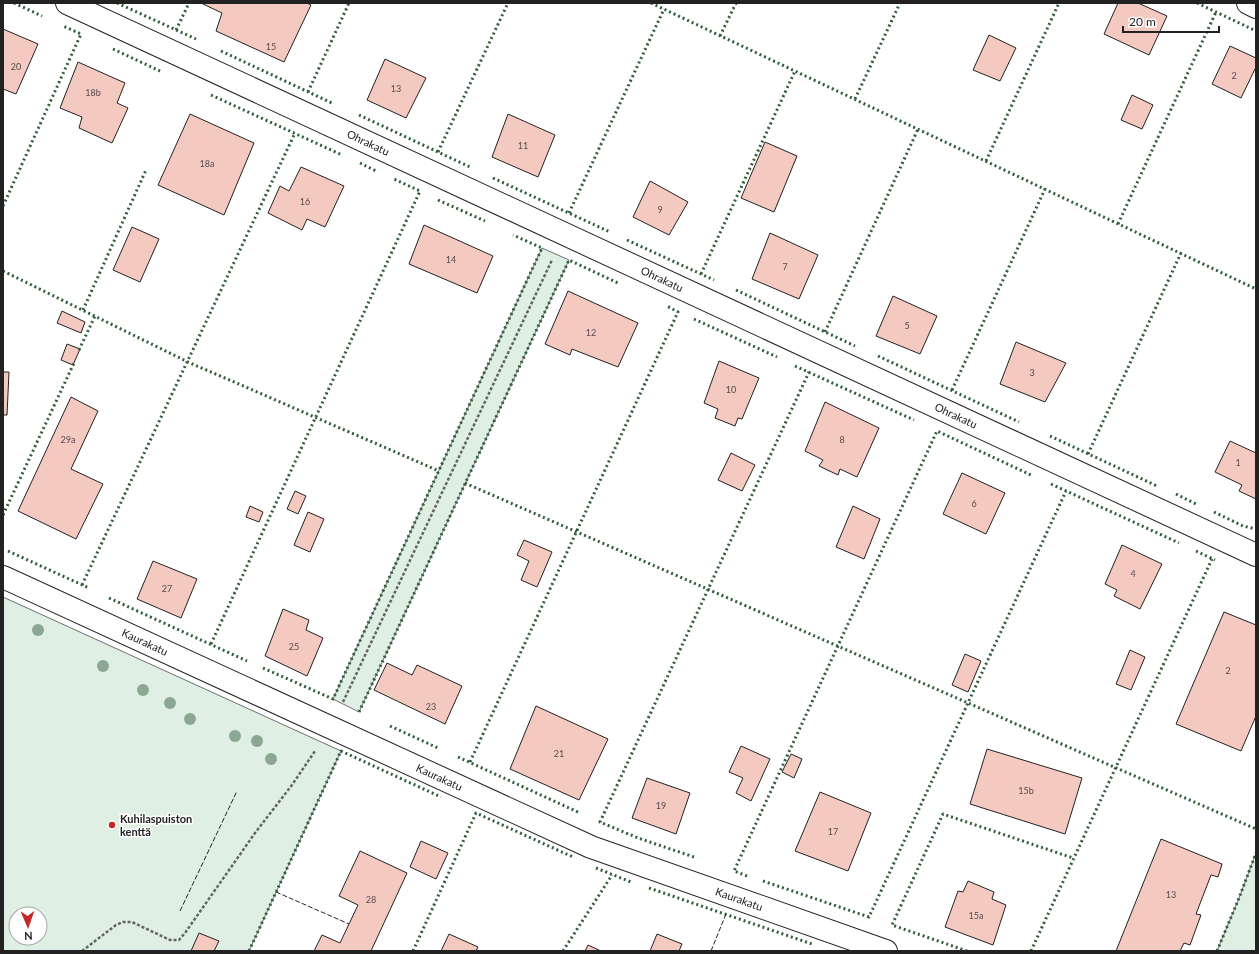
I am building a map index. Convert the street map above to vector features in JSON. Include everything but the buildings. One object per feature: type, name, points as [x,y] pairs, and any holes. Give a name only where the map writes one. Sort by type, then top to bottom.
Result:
[{"type":"street","name":"Ohrakatu","points":[[67,3],[1256,555]]},
{"type":"street","points":[[1248,3],[1256,7]]},
{"type":"street","name":"Kaurakatu","points":[[3,577],[591,847],[886,951]]},
{"type":"path","points":[[342,703],[564,233]]},
{"type":"path","points":[[82,951],[116,925],[123,922],[132,922],[170,940],[179,940],[255,833],[292,785],[317,747]]},
{"type":"green space","points":[[542,248],[569,260],[359,712],[333,699]]},
{"type":"green space","points":[[3,597],[341,751],[249,951],[3,951]]},
{"type":"green space","points":[[1256,853],[1256,951],[1217,951],[1239,898]]},
{"type":"hedge","points":[[14,3],[42,16]]},
{"type":"hedge","points":[[117,3],[196,39]]},
{"type":"hedge","points":[[176,30],[189,3]]},
{"type":"hedge","points":[[308,92],[349,3]]},
{"type":"hedge","points":[[438,152],[508,3]]},
{"type":"hedge","points":[[651,3],[1256,289]]},
{"type":"hedge","points":[[720,36],[736,3]]},
{"type":"hedge","points":[[855,99],[900,3]]},
{"type":"hedge","points":[[986,161],[1059,3]]},
{"type":"hedge","points":[[1197,3],[1254,30]]},
{"type":"hedge","points":[[569,213],[664,9]]},
{"type":"hedge","points":[[1118,224],[1216,12]]},
{"type":"hedge","points":[[3,206],[81,34],[63,26]]},
{"type":"hedge","points":[[113,49],[162,72]]},
{"type":"hedge","points":[[221,51],[334,104]]},
{"type":"hedge","points":[[701,274],[795,71]]},
{"type":"hedge","points":[[211,95],[342,155]]},
{"type":"hedge","points":[[359,115],[470,167]]},
{"type":"hedge","points":[[825,332],[918,129]]},
{"type":"hedge","points":[[82,585],[295,133]]},
{"type":"hedge","points":[[360,163],[376,171]]},
{"type":"hedge","points":[[83,310],[146,170]]},
{"type":"hedge","points":[[493,178],[610,232]]},
{"type":"hedge","points":[[211,644],[420,191],[394,179]]},
{"type":"hedge","points":[[952,390],[1045,189]]},
{"type":"hedge","points":[[438,200],[485,221]]},
{"type":"hedge","points":[[263,668],[333,699],[542,248],[513,235]]},
{"type":"hedge","points":[[627,240],[714,280]]},
{"type":"hedge","points":[[1088,454],[1181,253]]},
{"type":"hedge","points":[[359,712],[569,260],[620,284]]},
{"type":"hedge","points":[[3,271],[188,362],[439,471]]},
{"type":"hedge","points":[[736,290],[855,346]]},
{"type":"hedge","points":[[470,762],[678,312],[667,306]]},
{"type":"hedge","points":[[79,350],[95,316]]},
{"type":"hedge","points":[[694,319],[777,357]]},
{"type":"hedge","points":[[878,356],[1019,422]]},
{"type":"hedge","points":[[3,515],[74,363]]},
{"type":"hedge","points":[[795,366],[914,420]]},
{"type":"hedge","points":[[694,857],[638,838],[600,822],[809,372]]},
{"type":"hedge","points":[[747,876],[734,871],[937,431],[1033,476]]},
{"type":"hedge","points":[[1050,436],[1157,486]]},
{"type":"hedge","points":[[465,483],[1256,829]]},
{"type":"hedge","points":[[1051,484],[1179,543]]},
{"type":"hedge","points":[[763,881],[869,917],[1066,491]]},
{"type":"hedge","points":[[1176,494],[1196,504]]},
{"type":"hedge","points":[[1214,512],[1243,526],[1256,529]]},
{"type":"hedge","points":[[8,551],[89,588]]},
{"type":"hedge","points":[[1196,551],[1215,560]]},
{"type":"hedge","points":[[1031,951],[1212,559]]},
{"type":"hedge","points":[[109,598],[247,661]]},
{"type":"hedge","points":[[390,726],[438,748]]},
{"type":"hedge","points":[[249,951],[341,751],[441,797]]},
{"type":"hedge","points":[[458,757],[580,813]]},
{"type":"hedge","points":[[413,951],[476,813],[573,857]]},
{"type":"hedge","points":[[967,951],[892,925],[943,814],[1073,858]]},
{"type":"hedge","points":[[1217,951],[1256,853]]},
{"type":"hedge","points":[[596,868],[631,882]]},
{"type":"hedge","points":[[563,951],[612,875]]},
{"type":"hedge","points":[[649,888],[812,944]]},
{"type":"fence","points":[[180,911],[237,791]]},
{"type":"fence","points":[[276,892],[349,924]]},
{"type":"fence","points":[[711,951],[726,914]]},
{"type":"place","name":"Kuhilaspuiston kenttä","points":[[112,825]]}]
